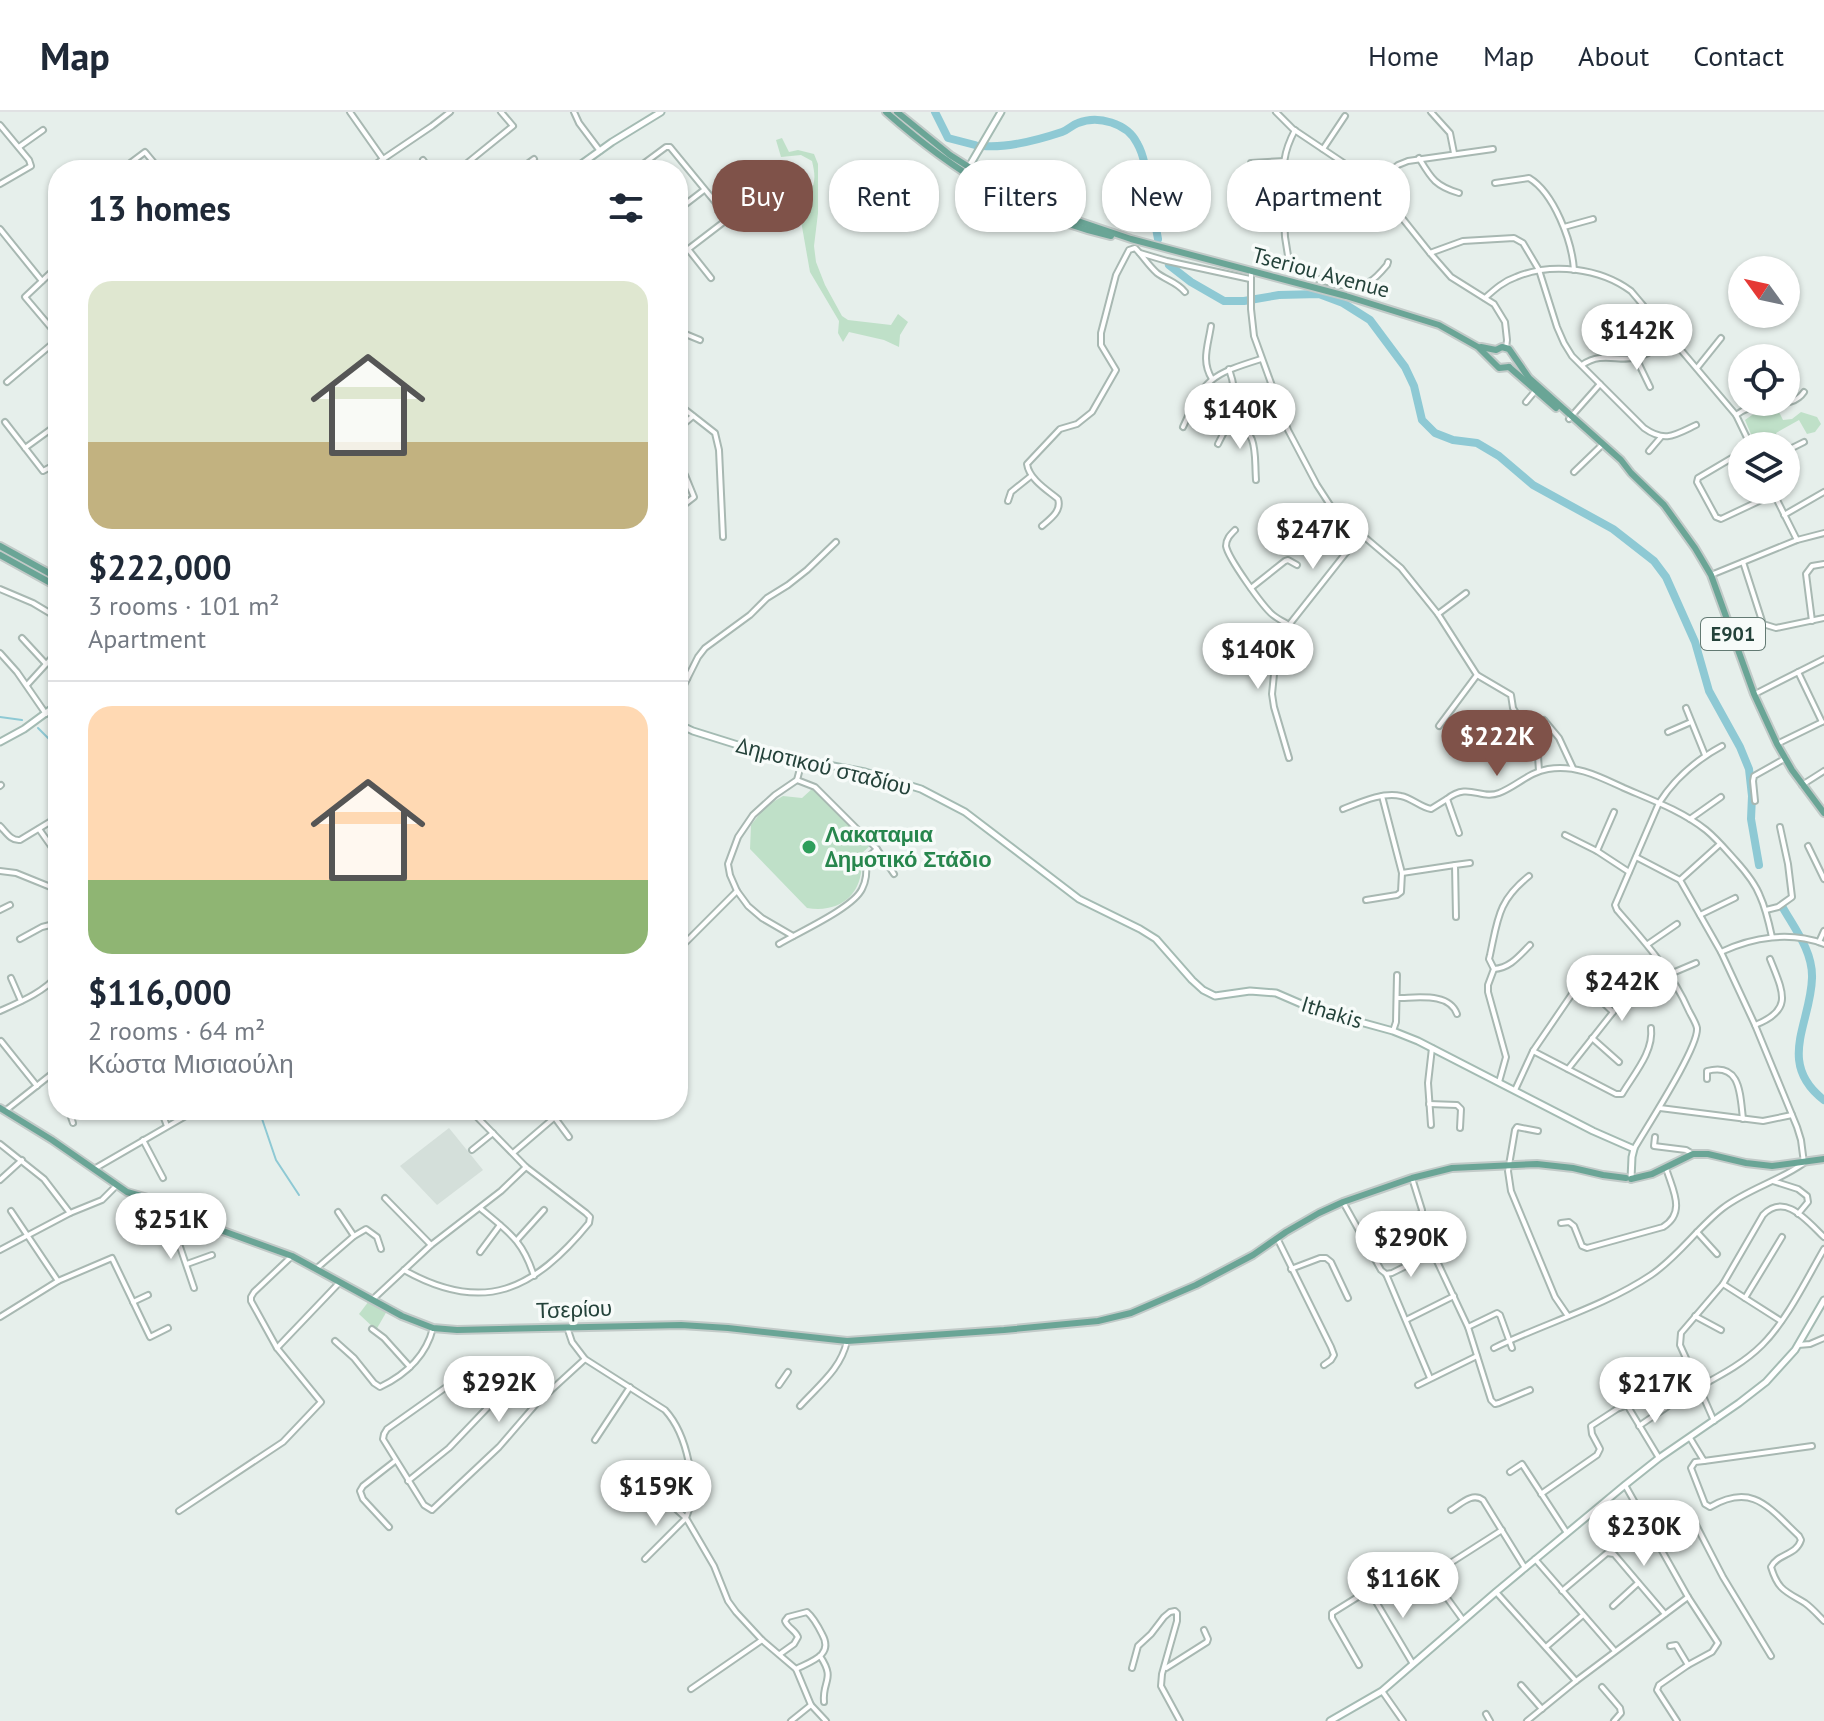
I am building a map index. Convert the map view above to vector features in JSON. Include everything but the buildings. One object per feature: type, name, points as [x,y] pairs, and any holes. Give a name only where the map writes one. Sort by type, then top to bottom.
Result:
[{"type":"main road","points":[[587,160],[661,112]]},
{"type":"main road","name":"Tseriou Avenue","points":[[886,112],[937,155],[955,164]]},
{"type":"main road","name":"Tseriou Avenue","points":[[897,112],[955,160]]},
{"type":"main road","points":[[973,160],[1001,112]]},
{"type":"main road","name":"Tseriou Avenue","points":[[1086,224],[1250,275],[1326,290],[1439,325],[1478,347],[1493,360]]},
{"type":"main road","name":"Tseriou Avenue","points":[[1086,229],[1133,240]]},
{"type":"main road","name":"Tseriou Avenue","points":[[1478,347],[1496,350]]},
{"type":"main road","name":"E901","points":[[1496,350],[1506,348],[1512,352],[1529,378],[1618,463],[1626,467]]},
{"type":"main road","points":[[1493,360],[1496,350]]},
{"type":"main road","points":[[1509,367],[1514,358]]},
{"type":"main road","name":"E901","points":[[1493,360],[1499,368],[1509,367],[1612,452],[1674,516],[1711,575],[1754,694],[1777,744],[1802,785],[1824,813]]},
{"type":"main road","points":[[0,546],[48,572]]},
{"type":"main road","points":[[0,555],[48,581]]},
{"type":"main road","points":[[0,742],[46,714]]},
{"type":"main road","name":"Δημοτικού σταδίου","points":[[688,729],[760,752],[865,772],[921,789],[965,812],[1045,872]]},
{"type":"main road","name":"Ithakis","points":[[1045,872],[1079,899],[1156,939],[1192,980],[1215,996],[1250,991],[1276,993],[1332,1015],[1393,1031],[1634,1149]]},
{"type":"main road","name":"Τσερίου","points":[[3,1109],[127,1192],[172,1205],[223,1231],[292,1256],[402,1316],[433,1328],[484,1330],[681,1325],[847,1341],[1098,1321],[1131,1313],[1196,1285],[1253,1255],[1319,1213],[1412,1178],[1452,1168],[1509,1164],[1550,1165],[1629,1179]]},
{"type":"main road","points":[[1634,1149],[1629,1179],[1643,1177],[1693,1154],[1772,1166],[1824,1160]]},
{"type":"main road","points":[[1334,1720],[1382,1691],[1625,1485],[1766,1382],[1798,1345],[1824,1300]]},
{"type":"street","points":[[350,112],[383,159],[450,112]]},
{"type":"street","points":[[471,160],[513,126],[501,112]]},
{"type":"street","points":[[574,112],[600,151]]},
{"type":"street","points":[[645,112],[650,119]]},
{"type":"street","points":[[1276,112],[1295,130],[1339,160]]},
{"type":"street","points":[[1431,112],[1450,133],[1454,153]]},
{"type":"street","points":[[1323,149],[1345,116]]},
{"type":"street","points":[[0,125],[31,166],[0,184]]},
{"type":"street","points":[[19,147],[43,130]]},
{"type":"street","points":[[1284,160],[1295,130]]},
{"type":"street","points":[[648,160],[670,147],[680,160]]},
{"type":"street","points":[[1410,161],[1493,149]]},
{"type":"street","points":[[134,160],[145,152],[152,160]]},
{"type":"street","points":[[1419,158],[1437,184],[1459,193]]},
{"type":"street","points":[[688,170],[712,199]]},
{"type":"street","points":[[1495,183],[1529,178],[1536,182],[1564,227],[1574,270]]},
{"type":"street","points":[[688,202],[704,190]]},
{"type":"street","points":[[1564,227],[1593,219]]},
{"type":"street","points":[[1410,228],[1451,277],[1494,304],[1505,322],[1506,348]]},
{"type":"street","points":[[0,229],[42,281]]},
{"type":"street","points":[[711,278],[688,249],[712,231]]},
{"type":"street","points":[[1285,232],[1290,268],[1336,285],[1368,283],[1388,262]]},
{"type":"street","points":[[0,245],[7,238]]},
{"type":"street","points":[[1430,253],[1463,241],[1514,238],[1523,243],[1539,270],[1564,343],[1600,384],[1653,434],[1672,436],[1696,425]]},
{"type":"street","points":[[1042,526],[1060,505],[1058,499],[1031,476],[1027,464],[1060,429],[1077,424],[1092,412],[1116,370],[1101,345],[1101,333],[1116,275],[1132,248],[1133,240]]},
{"type":"street","points":[[1132,248],[1138,250],[1161,276],[1185,292]]},
{"type":"street","points":[[1140,253],[1167,261],[1250,275],[1254,336],[1261,359],[1288,430],[1317,485],[1330,505],[1360,535],[1401,568],[1438,614],[1477,675],[1511,695],[1513,708],[1533,741],[1539,771]]},
{"type":"street","points":[[1485,298],[1517,276],[1539,270],[1574,270],[1614,279],[1631,291],[1728,405]]},
{"type":"street","points":[[48,275],[25,297],[48,325]]},
{"type":"street","points":[[1326,290],[1327,282]]},
{"type":"street","points":[[1607,312],[1609,356]]},
{"type":"street","points":[[1211,326],[1205,362],[1212,379]]},
{"type":"street","points":[[688,335],[700,340]]},
{"type":"street","points":[[1582,365],[1597,357],[1645,356],[1669,337]]},
{"type":"street","points":[[1697,368],[1721,338]]},
{"type":"street","points":[[7,382],[48,346]]},
{"type":"street","points":[[1636,358],[1650,387]]},
{"type":"street","points":[[1183,427],[1197,396],[1212,379],[1229,369],[1261,359]]},
{"type":"street","points":[[1218,444],[1236,401],[1229,369]]},
{"type":"street","points":[[1570,418],[1600,384]]},
{"type":"street","points":[[1526,402],[1536,390]]},
{"type":"street","points":[[1800,398],[1804,392]]},
{"type":"street","points":[[688,412],[715,433],[719,450],[723,537]]},
{"type":"street","points":[[688,420],[693,416]]},
{"type":"street","points":[[1232,416],[1252,436],[1256,480]]},
{"type":"street","points":[[5,422],[43,471],[48,468]]},
{"type":"street","points":[[25,448],[48,431]]},
{"type":"street","points":[[1649,451],[1661,437]]},
{"type":"street","points":[[1800,444],[1804,442]]},
{"type":"street","points":[[1574,472],[1601,446]]},
{"type":"street","points":[[1728,460],[1698,478],[1697,482],[1716,517],[1721,519],[1750,504]]},
{"type":"street","points":[[1008,501],[1011,492],[1031,476]]},
{"type":"street","points":[[688,482],[694,497],[688,502]]},
{"type":"street","points":[[1784,515],[1824,492]]},
{"type":"street","points":[[1779,504],[1797,540]]},
{"type":"street","points":[[1235,530],[1226,545],[1230,555],[1273,615],[1289,625]]},
{"type":"street","points":[[1711,575],[1797,540],[1824,533]]},
{"type":"street","points":[[1289,758],[1272,694],[1276,654],[1289,625],[1360,535]]},
{"type":"street","points":[[688,677],[705,648],[807,570],[836,542]]},
{"type":"street","points":[[1251,588],[1285,561],[1297,565]]},
{"type":"street","points":[[1743,562],[1763,624],[1776,628],[1824,618]]},
{"type":"street","points":[[1812,621],[1806,574],[1812,566],[1824,564]]},
{"type":"street","points":[[0,589],[48,612]]},
{"type":"street","points":[[1438,614],[1466,593]]},
{"type":"street","points":[[22,638],[46,664],[27,685]]},
{"type":"street","points":[[0,653],[46,714]]},
{"type":"street","points":[[1754,694],[1824,659]]},
{"type":"street","points":[[1777,744],[1823,722],[1798,672]]},
{"type":"street","points":[[1439,726],[1477,675]]},
{"type":"street","points":[[1686,708],[1705,755]]},
{"type":"street","points":[[1544,720],[1559,738],[1573,768]]},
{"type":"street","points":[[1668,732],[1691,722]]},
{"type":"street","points":[[1634,1149],[1693,1045],[1697,1028],[1670,974],[1615,905],[1667,789],[1705,755],[1722,746]]},
{"type":"street","points":[[1755,801],[1754,776],[1786,758]]},
{"type":"street","points":[[793,936],[748,906],[737,891],[728,864],[738,837],[753,815],[797,780],[802,761]]},
{"type":"street","points":[[1343,809],[1382,796],[1399,795],[1431,809],[1462,791],[1490,795],[1499,793],[1531,773],[1573,768],[1659,803],[1706,830],[1742,867],[1759,892],[1772,937]]},
{"type":"street","points":[[1802,785],[1824,771]]},
{"type":"street","points":[[797,780],[815,787],[877,849],[894,874]]},
{"type":"street","points":[[1366,900],[1401,892],[1402,873],[1382,796]]},
{"type":"street","points":[[1690,819],[1721,797]]},
{"type":"street","points":[[1447,799],[1459,833]]},
{"type":"street","points":[[1597,851],[1614,812]]},
{"type":"street","points":[[0,826],[16,841],[48,823]]},
{"type":"street","points":[[1766,910],[1778,907],[1792,897],[1780,827]]},
{"type":"street","points":[[39,829],[48,842]]},
{"type":"street","points":[[1565,835],[1629,872]]},
{"type":"street","points":[[1680,880],[1720,843]]},
{"type":"street","points":[[1808,846],[1824,879]]},
{"type":"street","points":[[779,944],[854,901],[863,889],[867,875],[866,859],[877,849]]},
{"type":"street","points":[[1494,1348],[1626,1290],[1677,1255],[1723,1208],[1804,1163],[1801,1140],[1792,1115],[1721,952],[1680,880],[1636,857]]},
{"type":"street","points":[[1402,873],[1470,863]]},
{"type":"street","points":[[1455,865],[1456,917]]},
{"type":"street","points":[[0,871],[16,873],[48,886]]},
{"type":"street","points":[[1499,1082],[1506,1057],[1488,992],[1494,969],[1489,959],[1499,912],[1513,891],[1529,876]]},
{"type":"street","points":[[688,940],[737,891]]},
{"type":"street","points":[[1700,915],[1735,898]]},
{"type":"street","points":[[0,910],[10,905]]},
{"type":"street","points":[[1648,944],[1677,924]]},
{"type":"street","points":[[20,939],[48,926]]},
{"type":"street","points":[[1721,952],[1740,943],[1772,937],[1822,943],[1824,931]]},
{"type":"street","points":[[1494,969],[1512,964],[1530,945]]},
{"type":"street","points":[[1755,1025],[1770,1019],[1780,1010],[1783,1002],[1770,959]]},
{"type":"street","points":[[1670,974],[1696,963]]},
{"type":"street","points":[[1568,1069],[1625,997],[1663,965]]},
{"type":"street","points":[[1393,1031],[1397,975]]},
{"type":"street","points":[[1613,1012],[1593,993],[1614,976]]},
{"type":"street","points":[[11,978],[21,1001]]},
{"type":"street","points":[[0,1011],[48,984]]},
{"type":"street","points":[[1515,1090],[1533,1051],[1574,991]]},
{"type":"street","points":[[1397,998],[1439,998],[1455,1008],[1457,1014]]},
{"type":"street","points":[[1533,1051],[1616,1094],[1622,1094],[1648,1051],[1651,1028]]},
{"type":"street","points":[[1592,1038],[1619,1062]]},
{"type":"street","points":[[1,1041],[37,1086]]},
{"type":"street","points":[[1431,1125],[1428,1083],[1432,1048]]},
{"type":"street","points":[[1707,1079],[1707,1071],[1711,1069],[1727,1070],[1734,1075],[1743,1119]]},
{"type":"street","points":[[3,1109],[48,1077]]},
{"type":"street","points":[[1429,1104],[1457,1105],[1461,1109],[1460,1128]]},
{"type":"street","points":[[1659,1108],[1743,1119],[1771,1120],[1792,1115]]},
{"type":"street","points":[[165,1120],[167,1126]]},
{"type":"street","points":[[94,1169],[178,1120]]},
{"type":"street","points":[[404,1270],[429,1284],[449,1290],[497,1291],[534,1276],[582,1232],[590,1220],[586,1213],[526,1167],[480,1120]]},
{"type":"street","points":[[513,1153],[552,1120]]},
{"type":"street","points":[[557,1120],[569,1137]]},
{"type":"street","points":[[1538,1131],[1517,1127],[1515,1130],[1509,1180],[1516,1208],[1555,1297],[1568,1316]]},
{"type":"street","points":[[472,1150],[493,1133]]},
{"type":"street","points":[[1655,1137],[1654,1146],[1686,1150],[1693,1154]]},
{"type":"street","points":[[143,1140],[163,1178]]},
{"type":"street","points":[[0,1144],[44,1179],[70,1213]]},
{"type":"street","points":[[0,1180],[22,1160]]},
{"type":"street","points":[[372,1300],[431,1245],[501,1191],[526,1167]]},
{"type":"street","points":[[1561,1223],[1569,1222],[1574,1226],[1582,1246],[1587,1248],[1663,1227],[1673,1221],[1676,1213],[1666,1168]]},
{"type":"street","points":[[1364,1240],[1422,1213],[1412,1178]]},
{"type":"street","points":[[1773,1181],[1798,1189],[1807,1196],[1808,1202],[1798,1214]]},
{"type":"street","points":[[0,1250],[70,1213],[102,1200],[116,1186]]},
{"type":"street","points":[[385,1198],[431,1245]]},
{"type":"street","points":[[1343,1202],[1386,1274],[1430,1378]]},
{"type":"street","points":[[1690,1367],[1680,1345],[1681,1333],[1723,1284],[1768,1210],[1784,1205],[1824,1237]]},
{"type":"street","points":[[480,1208],[517,1240],[534,1276]]},
{"type":"street","points":[[517,1240],[544,1210]]},
{"type":"street","points":[[11,1211],[58,1281]]},
{"type":"street","points":[[338,1212],[354,1236]]},
{"type":"street","points":[[194,1288],[177,1238],[181,1232],[204,1220]]},
{"type":"street","points":[[480,1252],[500,1225]]},
{"type":"street","points":[[317,1268],[366,1229],[377,1237],[381,1249]]},
{"type":"street","points":[[1697,1232],[1717,1254]]},
{"type":"street","points":[[1745,1298],[1782,1237]]},
{"type":"street","points":[[1277,1238],[1334,1355],[1324,1365]]},
{"type":"street","points":[[1714,1421],[1699,1387],[1731,1370],[1767,1339],[1824,1249]]},
{"type":"street","points":[[187,1264],[212,1255]]},
{"type":"street","points":[[1386,1274],[1428,1255],[1435,1257],[1468,1327],[1491,1400],[1495,1404],[1530,1390]]},
{"type":"street","points":[[179,1511],[283,1442],[321,1402],[277,1348],[251,1301],[251,1297],[292,1256]]},
{"type":"street","points":[[0,1317],[58,1281],[112,1258],[150,1337],[168,1328]]},
{"type":"street","points":[[1291,1269],[1326,1258],[1331,1262],[1348,1298]]},
{"type":"street","points":[[277,1348],[340,1281]]},
{"type":"street","points":[[1723,1284],[1781,1321]]},
{"type":"street","points":[[133,1302],[148,1295]]},
{"type":"street","points":[[1406,1320],[1454,1296]]},
{"type":"street","points":[[1468,1327],[1497,1313],[1512,1348]]},
{"type":"street","points":[[1695,1316],[1721,1330]]},
{"type":"street","points":[[567,1327],[572,1342],[585,1359],[665,1410],[673,1419],[691,1463],[690,1510],[686,1518],[645,1559]]},
{"type":"street","points":[[335,1341],[380,1387],[410,1367],[431,1338],[433,1328]]},
{"type":"street","points":[[372,1329],[410,1367]]},
{"type":"street","points":[[1798,1345],[1824,1338]]},
{"type":"street","points":[[800,1406],[839,1365],[847,1341]]},
{"type":"street","points":[[1418,1385],[1477,1356]]},
{"type":"street","points":[[537,1403],[494,1364],[483,1361],[385,1431],[383,1439],[424,1505],[432,1510],[499,1447],[537,1403],[585,1359]]},
{"type":"street","points":[[779,1385],[788,1372]]},
{"type":"street","points":[[408,1481],[449,1448],[513,1381]]},
{"type":"street","points":[[595,1440],[630,1387]]},
{"type":"street","points":[[1660,1390],[1669,1405]]},
{"type":"street","points":[[1639,1426],[1680,1398]]},
{"type":"street","points":[[1541,1494],[1600,1452],[1591,1426],[1627,1405],[1659,1458]]},
{"type":"street","points":[[1690,1438],[1704,1461]]},
{"type":"street","points":[[1812,1446],[1695,1462],[1691,1468],[1705,1504],[1710,1507],[1738,1496],[1757,1499],[1799,1536],[1801,1540],[1795,1550],[1775,1559],[1771,1567],[1774,1578],[1785,1593],[1807,1605],[1824,1621]]},
{"type":"street","points":[[389,1527],[363,1499],[360,1491],[395,1460]]},
{"type":"street","points":[[1510,1472],[1522,1464],[1567,1533]]},
{"type":"street","points":[[628,1466],[686,1518],[714,1566],[728,1601],[762,1640],[796,1669],[811,1705],[826,1721]]},
{"type":"street","points":[[1625,1485],[1688,1597],[1718,1643],[1712,1652],[1659,1685],[1657,1690],[1677,1721]]},
{"type":"street","points":[[1451,1510],[1472,1496],[1478,1496],[1525,1568]]},
{"type":"street","points":[[1654,1537],[1686,1518],[1694,1521],[1723,1577],[1771,1656]]},
{"type":"street","points":[[1452,1562],[1502,1530]]},
{"type":"street","points":[[1562,1591],[1607,1553],[1614,1554],[1665,1614]]},
{"type":"street","points":[[1535,1559],[1615,1651]]},
{"type":"street","points":[[1434,1580],[1463,1620]]},
{"type":"street","points":[[1613,1606],[1639,1583]]},
{"type":"street","points":[[1359,1665],[1332,1613],[1369,1590],[1413,1664]]},
{"type":"street","points":[[1496,1592],[1576,1681]]},
{"type":"street","points":[[1527,1721],[1688,1597]]},
{"type":"street","points":[[1132,1668],[1138,1646],[1164,1617],[1175,1611],[1177,1621],[1161,1686],[1180,1721]]},
{"type":"street","points":[[780,1654],[798,1637],[785,1621],[788,1617],[807,1612],[827,1642],[820,1656],[796,1669]]},
{"type":"street","points":[[1546,1647],[1583,1615]]},
{"type":"street","points":[[1164,1669],[1207,1642],[1204,1630]]},
{"type":"street","points":[[691,1689],[762,1640]]},
{"type":"street","points":[[1670,1646],[1676,1645],[1688,1665]]},
{"type":"street","points":[[820,1656],[828,1667],[829,1680],[823,1691],[824,1702]]},
{"type":"street","points":[[1521,1685],[1542,1709]]},
{"type":"street","points":[[1602,1687],[1620,1708],[1621,1713],[1614,1721]]},
{"type":"street","points":[[1382,1691],[1403,1721]]},
{"type":"street","points":[[791,1721],[811,1705]]},
{"type":"street","points":[[1486,1714],[1490,1721]]},
{"type":"shaded area","points":[[449,1128],[483,1170],[437,1205],[400,1166]]},
{"type":"green space","points":[[782,138],[789,152],[798,150],[814,154],[818,164],[816,262],[842,316],[848,320],[891,325],[898,314],[908,322],[900,335],[899,347],[849,332],[843,342],[838,333],[839,321],[810,272],[803,232],[813,232],[813,160],[801,155],[781,157],[776,140]]},
{"type":"green space","points":[[1801,412],[1817,417],[1821,424],[1815,432],[1807,434],[1799,420],[1778,432],[1750,432],[1745,420],[1751,416],[1792,419],[1800,416]]},
{"type":"green space","name":"Λακαταμια Δημοτικό Στάδιο","points":[[813,788],[871,845],[861,854],[862,867],[856,889],[841,903],[820,909],[807,908],[750,849],[751,825],[766,806],[783,796],[802,798]]},
{"type":"green space","points":[[369,1301],[387,1311],[376,1330],[359,1314]]},
{"type":"waterway","points":[[935,112],[948,138],[975,145]]},
{"type":"waterway","points":[[983,146],[1033,140],[1086,121],[1111,122],[1119,126],[1132,136],[1143,157],[1158,239]]},
{"type":"waterway","points":[[1169,265],[1224,301],[1319,294],[1343,303],[1370,320],[1405,367],[1414,386],[1422,420],[1435,433],[1453,440],[1477,443],[1499,456],[1533,485],[1613,529],[1654,561],[1666,577],[1695,642],[1709,691],[1749,769],[1751,819],[1759,865]]},
{"type":"waterway","points":[[0,717],[22,720]]},
{"type":"waterway","points":[[38,728],[48,738]]},
{"type":"waterway","points":[[1783,908],[1802,941],[1812,968],[1799,1057],[1802,1072],[1810,1086],[1824,1100]]},
{"type":"waterway","points":[[262,1120],[276,1160],[299,1195]]},
{"type":"place","name":"Λακαταμια Δημοτικό Στάδιο","points":[[809,847]]}]
